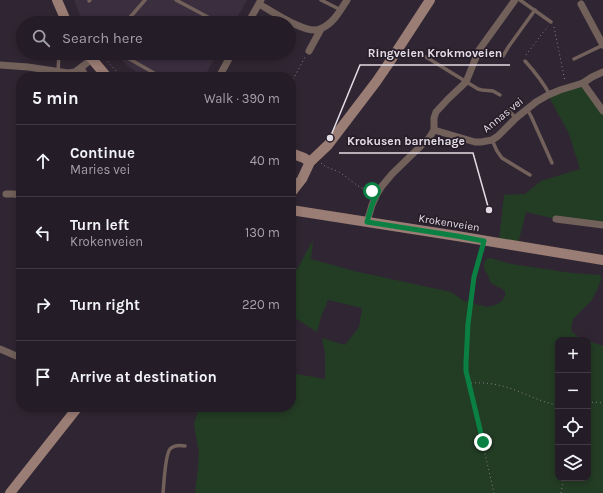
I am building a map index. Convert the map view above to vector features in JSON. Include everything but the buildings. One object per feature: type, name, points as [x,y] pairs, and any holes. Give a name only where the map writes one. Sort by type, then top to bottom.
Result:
[{"type":"main road","points":[[57,0],[64,16]]},
{"type":"main road","points":[[296,187],[388,66],[430,0]]},
{"type":"main road","points":[[95,60],[104,72]]},
{"type":"main road","points":[[296,155],[314,162]]},
{"type":"main road","name":"Krokenveien","points":[[296,211],[603,260]]},
{"type":"main road","points":[[10,493],[74,412]]},
{"type":"street","points":[[296,24],[308,30],[321,29],[335,18],[347,0]]},
{"type":"street","points":[[367,222],[377,194],[392,174],[429,138],[434,130],[434,118],[436,112],[466,82],[479,50],[515,0]]},
{"type":"street","points":[[252,16],[260,2],[283,16]]},
{"type":"street","points":[[581,4],[603,45]]},
{"type":"street","points":[[308,51],[321,29]]},
{"type":"street","points":[[75,72],[88,60]]},
{"type":"street","points":[[222,72],[228,60]]},
{"type":"street","points":[[0,65],[28,67],[58,72]]},
{"type":"street","points":[[81,68],[83,72]]},
{"type":"street","name":"Annas vei","points":[[434,130],[476,142],[492,140],[536,102],[566,88],[583,83],[603,72]]},
{"type":"street","points":[[583,83],[603,111]]},
{"type":"street","points":[[6,194],[16,194]]},
{"type":"street","points":[[556,219],[603,225]]},
{"type":"street","points":[[0,349],[16,356]]},
{"type":"lane","points":[[131,16],[145,0]]},
{"type":"lane","points":[[176,0],[206,16]]},
{"type":"lane","points":[[321,0],[341,10]]},
{"type":"lane","points":[[520,0],[551,22]]},
{"type":"lane","points":[[503,56],[534,10]]},
{"type":"lane","points":[[574,59],[603,45]]},
{"type":"lane","points":[[426,57],[466,82],[482,90],[493,91],[500,95]]},
{"type":"lane","points":[[58,72],[59,60]]},
{"type":"lane","points":[[131,60],[152,72]]},
{"type":"lane","points":[[524,62],[539,76],[550,95]]},
{"type":"lane","points":[[527,109],[552,163]]},
{"type":"lane","points":[[508,110],[516,118]]},
{"type":"lane","points":[[492,140],[497,152],[502,158],[530,175]]},
{"type":"lane","points":[[163,493],[169,451],[176,446],[185,446]]},
{"type":"path","points":[[524,62],[524,58],[551,22],[554,27],[566,88]]},
{"type":"path","points":[[296,74],[308,51]]},
{"type":"path","points":[[99,60],[115,72]]},
{"type":"path","points":[[314,162],[337,171],[356,185],[377,194]]},
{"type":"path","points":[[484,241],[474,277],[468,324],[466,371],[494,493]]},
{"type":"path","points":[[469,383],[483,382],[497,384],[548,404],[555,405]]},
{"type":"path","points":[[591,403],[603,403]]},
{"type":"path","points":[[561,493],[563,481]]},
{"type":"shaded area","points":[[74,0],[247,0],[238,16],[80,16]]},
{"type":"shaded area","points":[[122,60],[214,60],[207,72],[136,72]]},
{"type":"green space","points":[[583,83],[603,111],[603,225],[556,219],[526,212],[518,244],[499,240],[504,195],[525,194],[541,181],[580,169],[569,134],[548,95]]},
{"type":"green space","points":[[313,240],[311,259],[354,271],[451,292],[464,301],[487,307],[502,301],[505,296],[505,291],[490,282],[484,268],[486,259],[491,258],[511,264],[572,273],[599,275],[602,278],[596,292],[591,301],[574,318],[571,326],[572,332],[579,337],[555,337],[555,481],[591,481],[591,342],[603,346],[603,493],[195,493],[199,453],[194,424],[198,412],[296,412],[296,374],[325,379],[325,355],[322,338],[345,345],[359,327],[362,308],[328,300],[317,332],[296,319],[296,271]]},
{"type":"place","name":"Ringveien Krokmoveien","points":[[330,138]]},
{"type":"place","name":"Krokusen barnehage","points":[[489,210]]},
{"type":"route","points":[[372,191],[377,194],[367,222],[484,241],[474,277],[468,324],[466,363],[466,371],[483,442]]}]
